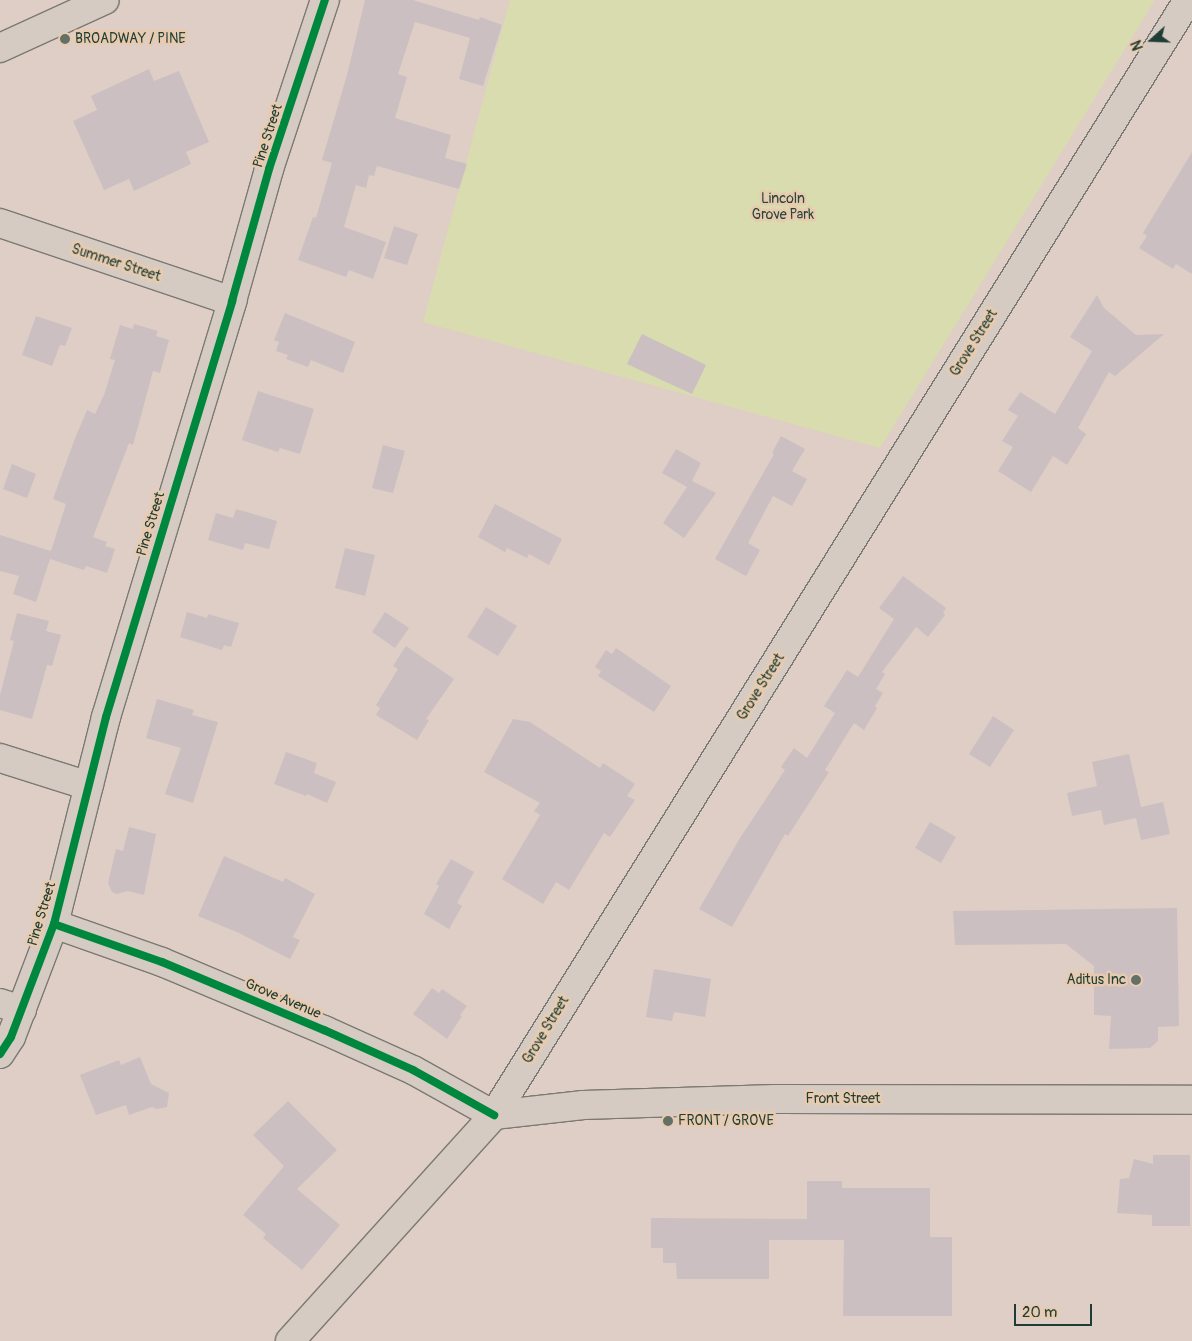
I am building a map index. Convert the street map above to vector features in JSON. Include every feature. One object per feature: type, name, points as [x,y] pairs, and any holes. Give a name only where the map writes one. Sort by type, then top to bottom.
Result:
[{"type":"main road","points":[[0,48],[105,0]]},
{"type":"main road","name":"Pine Street","points":[[0,1054],[12,1037],[11,1006],[54,924],[106,718],[232,301],[269,169],[325,0]]},
{"type":"main road","name":"Grove Street","points":[[290,1341],[494,1115],[1187,8]]},
{"type":"main road","name":"Summer Street","points":[[0,223],[232,301]]},
{"type":"main road","points":[[0,758],[89,786]]},
{"type":"main road","name":"Grove Avenue","points":[[54,924],[162,962],[324,1030],[414,1070],[494,1115]]},
{"type":"main road","name":"Front Street","points":[[494,1115],[583,1105],[775,1099],[1192,1100]]},
{"type":"green space","name":"Lincoln Grove Park","points":[[510,0],[1155,0],[880,448],[423,322]]},
{"type":"building","points":[[365,0],[413,0],[479,20],[480,17],[502,25],[483,86],[459,79],[470,38],[415,22],[398,74],[407,77],[395,118],[451,135],[445,158],[467,164],[459,189],[377,166],[374,176],[369,175],[366,188],[356,185],[344,227],[386,242],[373,279],[349,270],[346,277],[298,260],[313,217],[316,218],[332,163],[322,160],[347,75]]},
{"type":"building","points":[[149,69],[154,81],[179,71],[209,142],[186,152],[191,164],[134,191],[129,179],[104,190],[73,121],[97,110],[91,96]]},
{"type":"building","points":[[1192,152],[1192,274],[1176,264],[1173,269],[1139,248],[1147,236],[1143,233]]},
{"type":"building","points":[[394,226],[418,234],[407,265],[384,258]]},
{"type":"building","points":[[1097,295],[1104,308],[1136,335],[1164,334],[1115,376],[1109,372],[1078,428],[1086,434],[1067,465],[1053,456],[1031,492],[998,471],[1013,447],[1002,441],[1018,416],[1008,410],[1020,392],[1055,414],[1092,351],[1070,337]]},
{"type":"building","points":[[285,313],[355,342],[343,373],[311,360],[308,367],[286,359],[288,355],[276,351],[279,342],[274,340]]},
{"type":"building","points":[[36,316],[72,328],[65,346],[60,345],[52,366],[22,355]]},
{"type":"building","points":[[134,324],[158,331],[156,336],[169,340],[160,373],[153,371],[133,445],[129,443],[93,537],[107,542],[105,546],[115,549],[107,573],[86,566],[84,570],[50,559],[36,602],[13,594],[19,576],[0,571],[0,535],[51,551],[66,504],[53,499],[74,441],[87,410],[95,414],[104,395],[115,360],[110,359],[120,325],[133,329]]},
{"type":"building","points":[[642,334],[706,365],[692,394],[627,364]]},
{"type":"building","points":[[258,391],[314,409],[300,454],[280,448],[278,452],[242,440]]},
{"type":"building","points":[[781,436],[805,449],[792,471],[807,479],[792,506],[773,496],[748,543],[760,550],[746,576],[715,559],[774,454],[772,453]]},
{"type":"building","points":[[383,445],[405,451],[393,493],[372,488]]},
{"type":"building","points":[[676,449],[701,463],[692,481],[716,493],[684,538],[663,523],[687,487],[662,473]]},
{"type":"building","points":[[12,464],[36,474],[27,498],[3,489]]},
{"type":"building","points":[[495,504],[562,539],[549,565],[529,554],[527,558],[507,548],[505,552],[478,537]]},
{"type":"building","points":[[236,509],[277,521],[269,549],[245,543],[243,550],[208,540],[216,513],[233,518]]},
{"type":"building","points":[[345,548],[375,555],[365,596],[335,588]]},
{"type":"building","points":[[903,576],[946,608],[943,613],[945,615],[928,637],[916,627],[882,672],[885,674],[876,689],[883,693],[875,706],[877,708],[864,730],[854,723],[825,770],[829,772],[788,836],[785,834],[732,927],[699,909],[740,838],[785,770],[781,767],[794,748],[807,758],[835,713],[824,706],[847,670],[858,677],[894,619],[879,608]]},
{"type":"building","points":[[486,607],[517,626],[498,656],[467,637]]},
{"type":"building","points":[[187,612],[207,618],[208,614],[239,623],[231,647],[224,645],[222,650],[180,637]]},
{"type":"building","points":[[385,612],[409,628],[395,648],[372,632]]},
{"type":"building","points":[[17,613],[49,621],[46,631],[61,635],[52,666],[47,665],[32,719],[0,710],[0,695],[14,641],[10,640]]},
{"type":"building","points":[[406,646],[454,679],[426,719],[429,720],[417,740],[376,715],[380,708],[376,705],[398,669],[393,666]]},
{"type":"building","points":[[616,648],[671,686],[654,712],[598,676],[601,671],[595,667],[606,650],[612,654]]},
{"type":"building","points":[[157,699],[194,710],[192,715],[218,722],[193,803],[165,794],[181,748],[146,738]]},
{"type":"building","points":[[993,716],[1014,730],[990,767],[969,754]]},
{"type":"building","points":[[513,719],[530,722],[600,768],[603,763],[635,784],[627,796],[635,800],[610,837],[604,833],[569,890],[556,882],[543,904],[502,879],[540,815],[534,811],[540,803],[484,772]]},
{"type":"building","points":[[286,752],[317,763],[314,773],[336,782],[327,803],[307,794],[306,796],[274,784]]},
{"type":"building","points":[[1129,754],[1141,807],[1163,802],[1170,834],[1141,840],[1136,818],[1104,825],[1101,810],[1072,816],[1067,793],[1097,786],[1092,762]]},
{"type":"building","points":[[930,822],[956,837],[941,863],[915,848]]},
{"type":"building","points":[[129,827],[156,834],[144,895],[128,891],[117,894],[112,892],[108,883],[116,849],[123,851]]},
{"type":"building","points":[[224,856],[283,882],[285,878],[315,894],[293,937],[300,940],[290,959],[239,933],[198,916]]},
{"type":"building","points":[[451,859],[474,872],[457,903],[462,906],[449,929],[424,914],[439,886],[436,884]]},
{"type":"building","points":[[1177,908],[1179,1026],[1158,1027],[1158,1041],[1150,1048],[1109,1049],[1111,1016],[1094,1015],[1094,966],[1066,944],[955,945],[953,911]]},
{"type":"building","points":[[654,969],[711,979],[705,1017],[674,1012],[672,1021],[646,1017]]},
{"type":"building","points":[[432,988],[439,993],[442,989],[467,1006],[447,1039],[413,1014]]},
{"type":"building","points":[[140,1057],[151,1084],[169,1093],[167,1107],[157,1109],[152,1107],[129,1115],[126,1105],[96,1115],[80,1075],[119,1060],[121,1065]]},
{"type":"building","points":[[288,1101],[337,1150],[297,1189],[340,1225],[302,1270],[263,1238],[266,1234],[243,1215],[284,1166],[253,1135]]},
{"type":"building","points":[[1153,1155],[1190,1155],[1190,1226],[1152,1226],[1152,1215],[1117,1213],[1120,1179],[1129,1178],[1134,1159],[1153,1164]]},
{"type":"building","points":[[807,1181],[842,1181],[842,1188],[930,1188],[930,1237],[952,1237],[952,1316],[843,1316],[844,1240],[769,1240],[769,1279],[677,1279],[676,1263],[663,1263],[663,1248],[651,1248],[651,1218],[807,1219]]},
{"type":"cycle path","points":[[0,1054],[11,1037],[54,924],[106,717],[232,301],[269,169],[325,0]]},
{"type":"cycle path","points":[[54,924],[162,962],[324,1030],[413,1070],[494,1115]]},
{"type":"place","name":"BROADWAY / PINE","points":[[65,39]]},
{"type":"place","name":"Aditus Inc","points":[[1136,980]]},
{"type":"place","name":"FRONT / GROVE","points":[[668,1121]]}]
